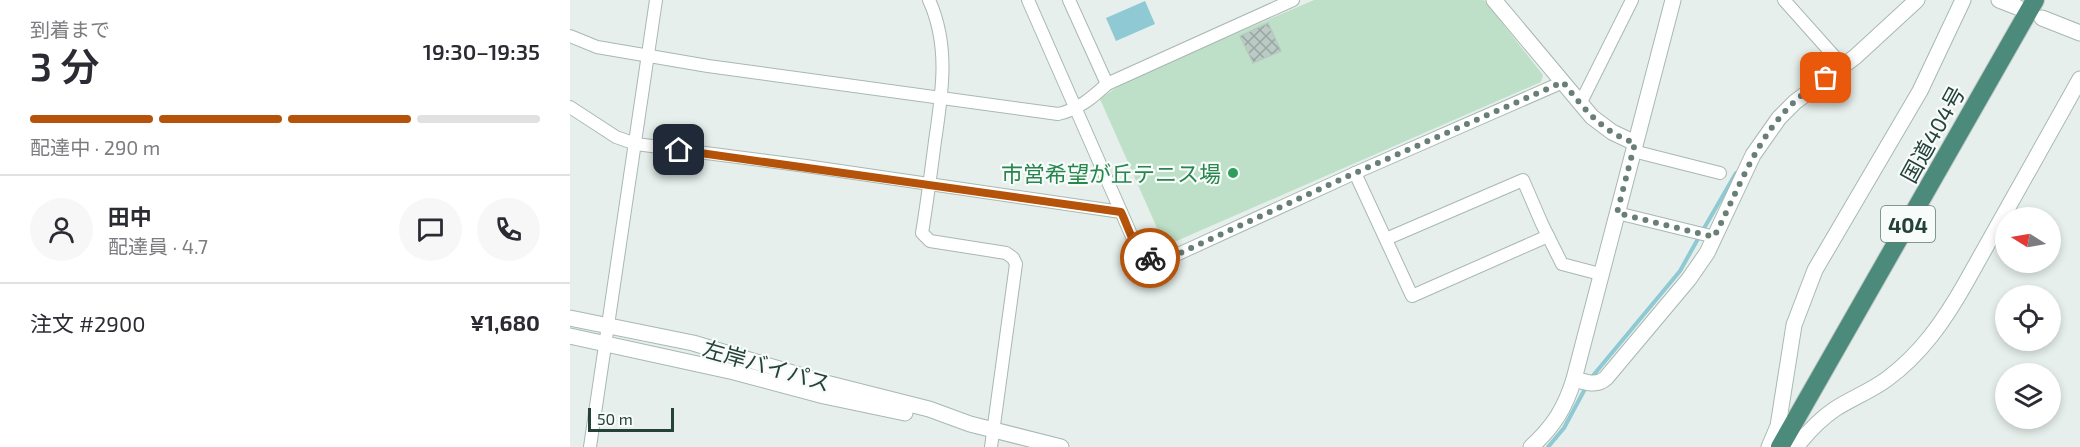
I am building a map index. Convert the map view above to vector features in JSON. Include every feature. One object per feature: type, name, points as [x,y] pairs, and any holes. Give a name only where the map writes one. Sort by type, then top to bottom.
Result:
[{"type":"highway","name":"国道404号","points":[[1780,447],[2035,0]]},
{"type":"street","points":[[590,447],[656,0]]},
{"type":"street","points":[[928,0],[936,15],[944,66],[922,233],[930,241],[1006,253],[1013,258],[1016,264],[992,447]]},
{"type":"street","points":[[1028,0],[1121,212],[1142,254],[1151,258],[1168,258],[1563,82]]},
{"type":"street","points":[[1070,0],[1107,84]]},
{"type":"street","points":[[570,36],[597,47],[708,66],[1058,114],[1076,108],[1107,84],[1293,0]]},
{"type":"street","points":[[1494,0],[1592,117],[1634,147],[1720,173]]},
{"type":"street","points":[[1580,104],[1632,0]]},
{"type":"street","points":[[1531,447],[1550,428],[1564,406],[1574,379],[1673,0]]},
{"type":"street","points":[[1784,0],[1842,65]]},
{"type":"street","points":[[1574,379],[1594,384],[1606,378],[1689,279],[1707,254],[1754,155],[1794,102],[1855,57],[1917,0]]},
{"type":"street","points":[[1769,447],[1778,426],[1794,325],[1815,270],[1920,92],[1963,0]]},
{"type":"street","points":[[1999,0],[2017,7]]},
{"type":"street","points":[[2042,18],[2080,33]]},
{"type":"street","points":[[1796,447],[1817,423],[1835,409],[1886,380],[1929,340],[1954,304],[2071,91],[2080,79]]},
{"type":"street","points":[[570,107],[616,137],[636,144],[1121,212]]},
{"type":"street","points":[[1355,173],[1412,296],[1548,237]]},
{"type":"street","points":[[1386,239],[1523,180],[1562,264],[1600,274]]},
{"type":"street","points":[[1617,213],[1714,237]]},
{"type":"street","name":"左岸バイパス","points":[[570,318],[693,344],[826,383],[929,409],[962,422]]},
{"type":"street","name":"左岸バイパス","points":[[570,336],[734,372],[856,403],[994,429],[1061,447]]},
{"type":"green space","name":"市営希望が丘テニス場","points":[[1314,0],[1484,0],[1543,75],[1541,82],[1165,246],[1100,99],[1127,80]]},
{"type":"water","points":[[1145,1],[1155,24],[1116,41],[1106,18]]},
{"type":"building","points":[[1268,23],[1281,51],[1253,63],[1240,36]]},
{"type":"waterway","points":[[1703,230],[1736,173]]},
{"type":"waterway","points":[[1591,378],[1680,271],[1699,237]]},
{"type":"waterway","points":[[1548,447],[1564,428],[1586,387]]},
{"type":"way so far","points":[[1150,258],[1160,259],[1176,255],[1355,173],[1563,82],[1592,117],[1624,140],[1635,143],[1617,213],[1714,237],[1764,139],[1794,102],[1826,78]]},
{"type":"place","name":"市営希望が丘テニス場","points":[[1233,173]]},
{"type":"route","points":[[679,150],[1121,212],[1137,248],[1150,258]]}]
